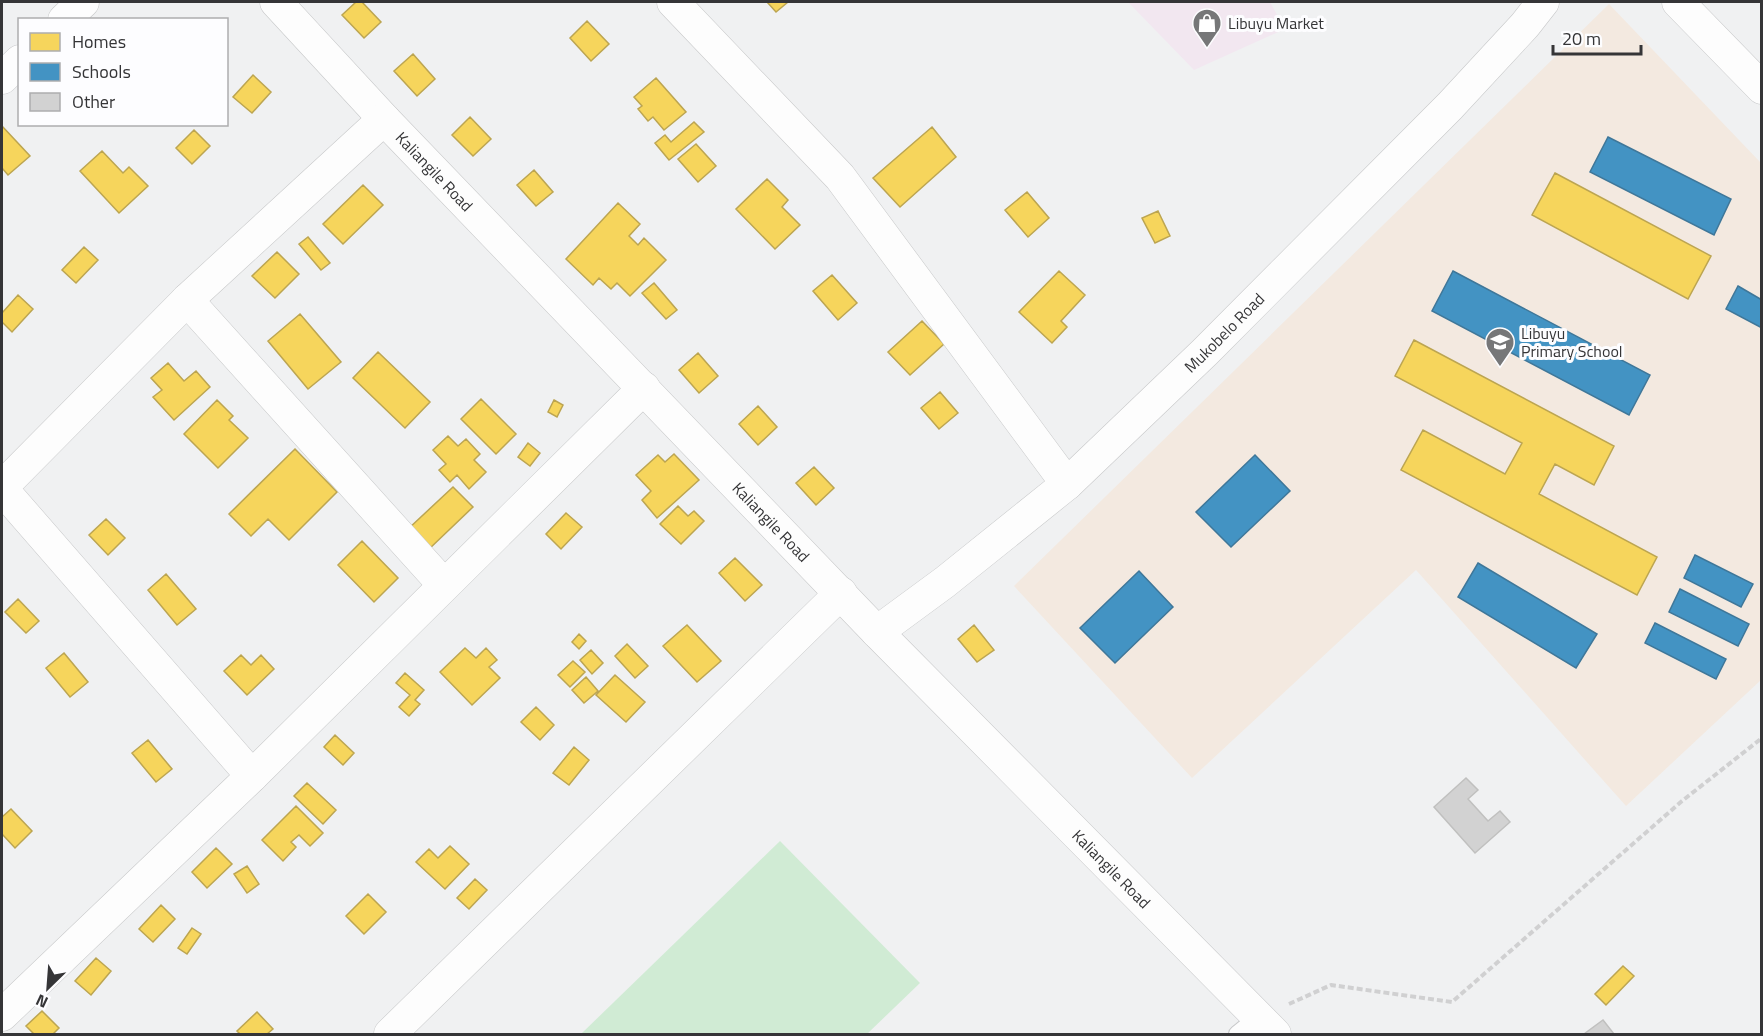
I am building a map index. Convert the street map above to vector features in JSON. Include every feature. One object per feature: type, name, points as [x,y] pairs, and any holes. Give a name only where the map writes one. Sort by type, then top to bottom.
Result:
[{"type":"street","points":[[66,18],[83,2]]},
{"type":"street","name":"Kaliangile Road","points":[[276,2],[384,120],[841,593],[1257,1029]]},
{"type":"street","points":[[673,2],[840,177],[1067,484]]},
{"type":"street","name":"Mukobelo Road","points":[[877,632],[945,582],[1067,484],[1205,352],[1450,106],[1525,25],[1543,2]]},
{"type":"street","points":[[1678,2],[1761,88]]},
{"type":"street","points":[[2,78],[18,63]]},
{"type":"street","points":[[252,776],[2,488],[187,300],[384,120]]},
{"type":"street","points":[[187,300],[444,585]]},
{"type":"street","points":[[2,1015],[252,776],[644,388]]},
{"type":"street","points":[[390,1035],[841,593]]},
{"type":"path","points":[[1257,1029],[1331,985],[1452,1002],[1682,801],[1761,738]]},
{"type":"shaded area","name":"Libuyu Market","points":[[1128,2],[1270,2],[1285,29],[1194,70]]},
{"type":"shaded area","name":"Libuyu Primary School","points":[[1609,4],[1761,163],[1761,680],[1626,806],[1416,570],[1192,778],[1014,586]]},
{"type":"green space","points":[[780,841],[920,983],[867,1034],[581,1034]]},
{"type":"building: Homes","points":[[356,2],[362,2],[381,22],[364,38],[342,15]]},
{"type":"building: Homes","points":[[767,2],[788,2],[776,12]]},
{"type":"building: Homes","points":[[587,21],[609,44],[591,61],[570,38]]},
{"type":"building: Homes","points":[[413,54],[435,79],[417,96],[394,71]]},
{"type":"building: Homes","points":[[253,75],[271,92],[252,113],[233,97]]},
{"type":"building: Homes","points":[[656,78],[686,112],[664,130],[653,117],[648,121],[638,109],[642,106],[634,97]]},
{"type":"building: Homes","points":[[470,117],[491,139],[473,156],[452,135]]},
{"type":"building: Homes","points":[[694,122],[704,132],[669,160],[655,143],[665,135],[671,142]]},
{"type":"building: Homes","points":[[2,126],[30,156],[8,175],[2,168]]},
{"type":"building: Homes","points":[[932,127],[956,157],[900,207],[873,178]]},
{"type":"building: Homes","points":[[194,130],[210,146],[192,164],[176,148]]},
{"type":"building: Homes","points":[[696,144],[716,166],[698,182],[678,159]]},
{"type":"building: Homes","points":[[102,151],[123,173],[129,167],[148,186],[119,213],[80,171]]},
{"type":"building: Homes","points":[[534,170],[553,192],[536,206],[517,185]]},
{"type":"building: Homes","points":[[1555,173],[1711,256],[1688,299],[1532,215]]},
{"type":"building: Homes","points":[[767,179],[788,200],[782,207],[800,225],[775,249],[736,209]]},
{"type":"building: Homes","points":[[363,185],[383,205],[343,244],[323,224]]},
{"type":"building: Homes","points":[[1027,192],[1049,218],[1028,237],[1005,210]]},
{"type":"building: Homes","points":[[618,203],[640,224],[629,236],[638,245],[644,238],[666,260],[630,296],[617,283],[611,289],[599,278],[593,285],[566,259]]},
{"type":"building: Homes","points":[[1158,211],[1170,236],[1155,243],[1142,218]]},
{"type":"building: Homes","points":[[308,237],[330,263],[321,270],[299,244]]},
{"type":"building: Homes","points":[[84,247],[98,260],[76,283],[62,270]]},
{"type":"building: Homes","points":[[277,252],[299,274],[275,298],[252,276]]},
{"type":"building: Homes","points":[[1059,271],[1085,295],[1061,321],[1067,327],[1052,343],[1019,312]]},
{"type":"building: Homes","points":[[832,275],[857,303],[838,320],[813,291]]},
{"type":"building: Homes","points":[[654,283],[677,310],[666,319],[642,293]]},
{"type":"building: Homes","points":[[18,295],[33,309],[12,332],[2,322],[2,313]]},
{"type":"building: Homes","points":[[300,314],[341,362],[308,389],[268,341]]},
{"type":"building: Homes","points":[[922,321],[944,344],[910,375],[888,352]]},
{"type":"building: Homes","points":[[1414,340],[1614,446],[1594,485],[1555,464],[1539,494],[1657,557],[1637,595],[1401,470],[1423,430],[1505,474],[1522,443],[1395,376]]},
{"type":"building: Homes","points":[[378,352],[430,402],[405,428],[353,378]]},
{"type":"building: Homes","points":[[698,353],[718,376],[699,393],[679,370]]},
{"type":"building: Homes","points":[[168,363],[184,381],[196,371],[210,387],[174,420],[153,397],[162,390],[151,378]]},
{"type":"building: Homes","points":[[940,392],[958,413],[939,429],[921,408]]},
{"type":"building: Homes","points":[[481,399],[516,434],[496,454],[461,419]]},
{"type":"building: Homes","points":[[217,400],[233,416],[229,420],[248,438],[218,468],[184,434]]},
{"type":"building: Homes","points":[[554,400],[563,405],[557,417],[548,412]]},
{"type":"building: Homes","points":[[758,406],[777,427],[758,445],[739,424]]},
{"type":"building: Homes","points":[[448,436],[458,446],[466,439],[480,454],[474,460],[486,472],[469,489],[457,475],[450,482],[439,470],[446,464],[433,450]]},
{"type":"building: Homes","points":[[528,443],[540,453],[530,466],[518,457]]},
{"type":"building: Homes","points":[[295,449],[337,492],[289,540],[268,519],[251,536],[229,514]]},
{"type":"building: Homes","points":[[674,454],[699,480],[657,518],[642,500],[651,491],[636,475],[658,455],[665,462]]},
{"type":"building: Homes","points":[[814,467],[834,488],[816,505],[796,483]]},
{"type":"building: Homes","points":[[453,487],[473,507],[427,551],[407,530]]},
{"type":"building: Homes","points":[[678,506],[688,516],[694,511],[704,521],[681,544],[660,524]]},
{"type":"building: Homes","points":[[566,513],[582,527],[561,549],[546,534]]},
{"type":"building: Homes","points":[[106,519],[125,538],[108,555],[89,535]]},
{"type":"building: Homes","points":[[362,541],[398,578],[374,602],[338,565]]},
{"type":"building: Homes","points":[[735,558],[762,585],[745,601],[719,573]]},
{"type":"building: Homes","points":[[166,574],[196,609],[177,625],[148,590]]},
{"type":"building: Homes","points":[[18,599],[39,621],[26,633],[5,612]]},
{"type":"building: Homes","points":[[687,625],[721,661],[697,682],[663,646]]},
{"type":"building: Homes","points":[[974,625],[994,650],[977,662],[958,639]]},
{"type":"building: Homes","points":[[579,634],[586,641],[579,649],[572,642]]},
{"type":"building: Homes","points":[[627,644],[648,666],[635,678],[615,656]]},
{"type":"building: Homes","points":[[465,648],[476,658],[486,648],[497,660],[489,667],[500,678],[472,705],[440,672]]},
{"type":"building: Homes","points":[[591,650],[603,663],[592,674],[580,660]]},
{"type":"building: Homes","points":[[64,653],[88,682],[70,697],[46,668]]},
{"type":"building: Homes","points":[[241,655],[251,665],[261,655],[274,669],[247,695],[224,671]]},
{"type":"building: Homes","points":[[573,661],[585,672],[570,687],[558,675]]},
{"type":"building: Homes","points":[[405,673],[424,690],[415,700],[420,704],[409,716],[399,707],[410,695],[396,683]]},
{"type":"building: Homes","points":[[615,675],[645,702],[626,722],[596,695]]},
{"type":"building: Homes","points":[[586,677],[598,691],[584,703],[572,690]]},
{"type":"building: Homes","points":[[536,707],[554,725],[540,740],[521,722]]},
{"type":"building: Homes","points":[[335,735],[354,753],[343,765],[324,747]]},
{"type":"building: Homes","points":[[148,740],[172,769],[156,782],[132,753]]},
{"type":"building: Homes","points":[[574,747],[589,760],[569,785],[553,773]]},
{"type":"building: Homes","points":[[307,783],[336,810],[323,824],[294,796]]},
{"type":"building: Homes","points":[[296,806],[323,833],[310,846],[299,835],[291,842],[296,847],[283,861],[262,840]]},
{"type":"building: Homes","points":[[11,809],[32,831],[15,848],[2,834],[2,817]]},
{"type":"building: Homes","points":[[450,846],[469,864],[445,889],[416,862],[429,849],[438,858]]},
{"type":"building: Homes","points":[[216,848],[232,864],[207,888],[192,872]]},
{"type":"building: Homes","points":[[247,866],[259,884],[247,893],[234,874]]},
{"type":"building: Homes","points":[[475,879],[487,890],[469,909],[457,898]]},
{"type":"building: Homes","points":[[368,894],[386,912],[364,934],[346,916]]},
{"type":"building: Homes","points":[[161,905],[175,919],[153,942],[139,929]]},
{"type":"building: Homes","points":[[192,928],[201,934],[187,954],[178,948]]},
{"type":"building: Homes","points":[[96,958],[111,971],[91,995],[75,981]]},
{"type":"building: Homes","points":[[1623,966],[1634,976],[1606,1005],[1595,994]]},
{"type":"building: Homes","points":[[42,1011],[59,1028],[53,1034],[34,1034],[26,1026]]},
{"type":"building: Homes","points":[[257,1012],[273,1029],[267,1034],[240,1034],[237,1031]]},
{"type":"building: Schools","points":[[1608,137],[1731,199],[1714,235],[1590,172]]},
{"type":"building: Schools","points":[[1453,271],[1650,375],[1629,415],[1432,311]]},
{"type":"building: Schools","points":[[1738,286],[1762,300],[1762,328],[1726,309]]},
{"type":"building: Schools","points":[[1255,455],[1290,491],[1231,547],[1196,512]]},
{"type":"building: Schools","points":[[1695,555],[1753,584],[1741,607],[1684,578]]},
{"type":"building: Schools","points":[[1478,563],[1597,634],[1576,668],[1458,597]]},
{"type":"building: Schools","points":[[1139,571],[1173,607],[1115,663],[1080,628]]},
{"type":"building: Schools","points":[[1680,589],[1749,624],[1738,646],[1669,612]]},
{"type":"building: Schools","points":[[1655,623],[1726,659],[1716,679],[1645,643]]},
{"type":"building: Other","points":[[1466,778],[1478,790],[1468,799],[1488,821],[1500,811],[1510,822],[1475,853],[1434,807]]},
{"type":"building: Other","points":[[1603,1020],[1614,1034],[1584,1034]]},
{"type":"place","name":"Libuyu Market","points":[[1207,48]]},
{"type":"place","name":"Libuyu Primary School","points":[[1500,368]]}]
